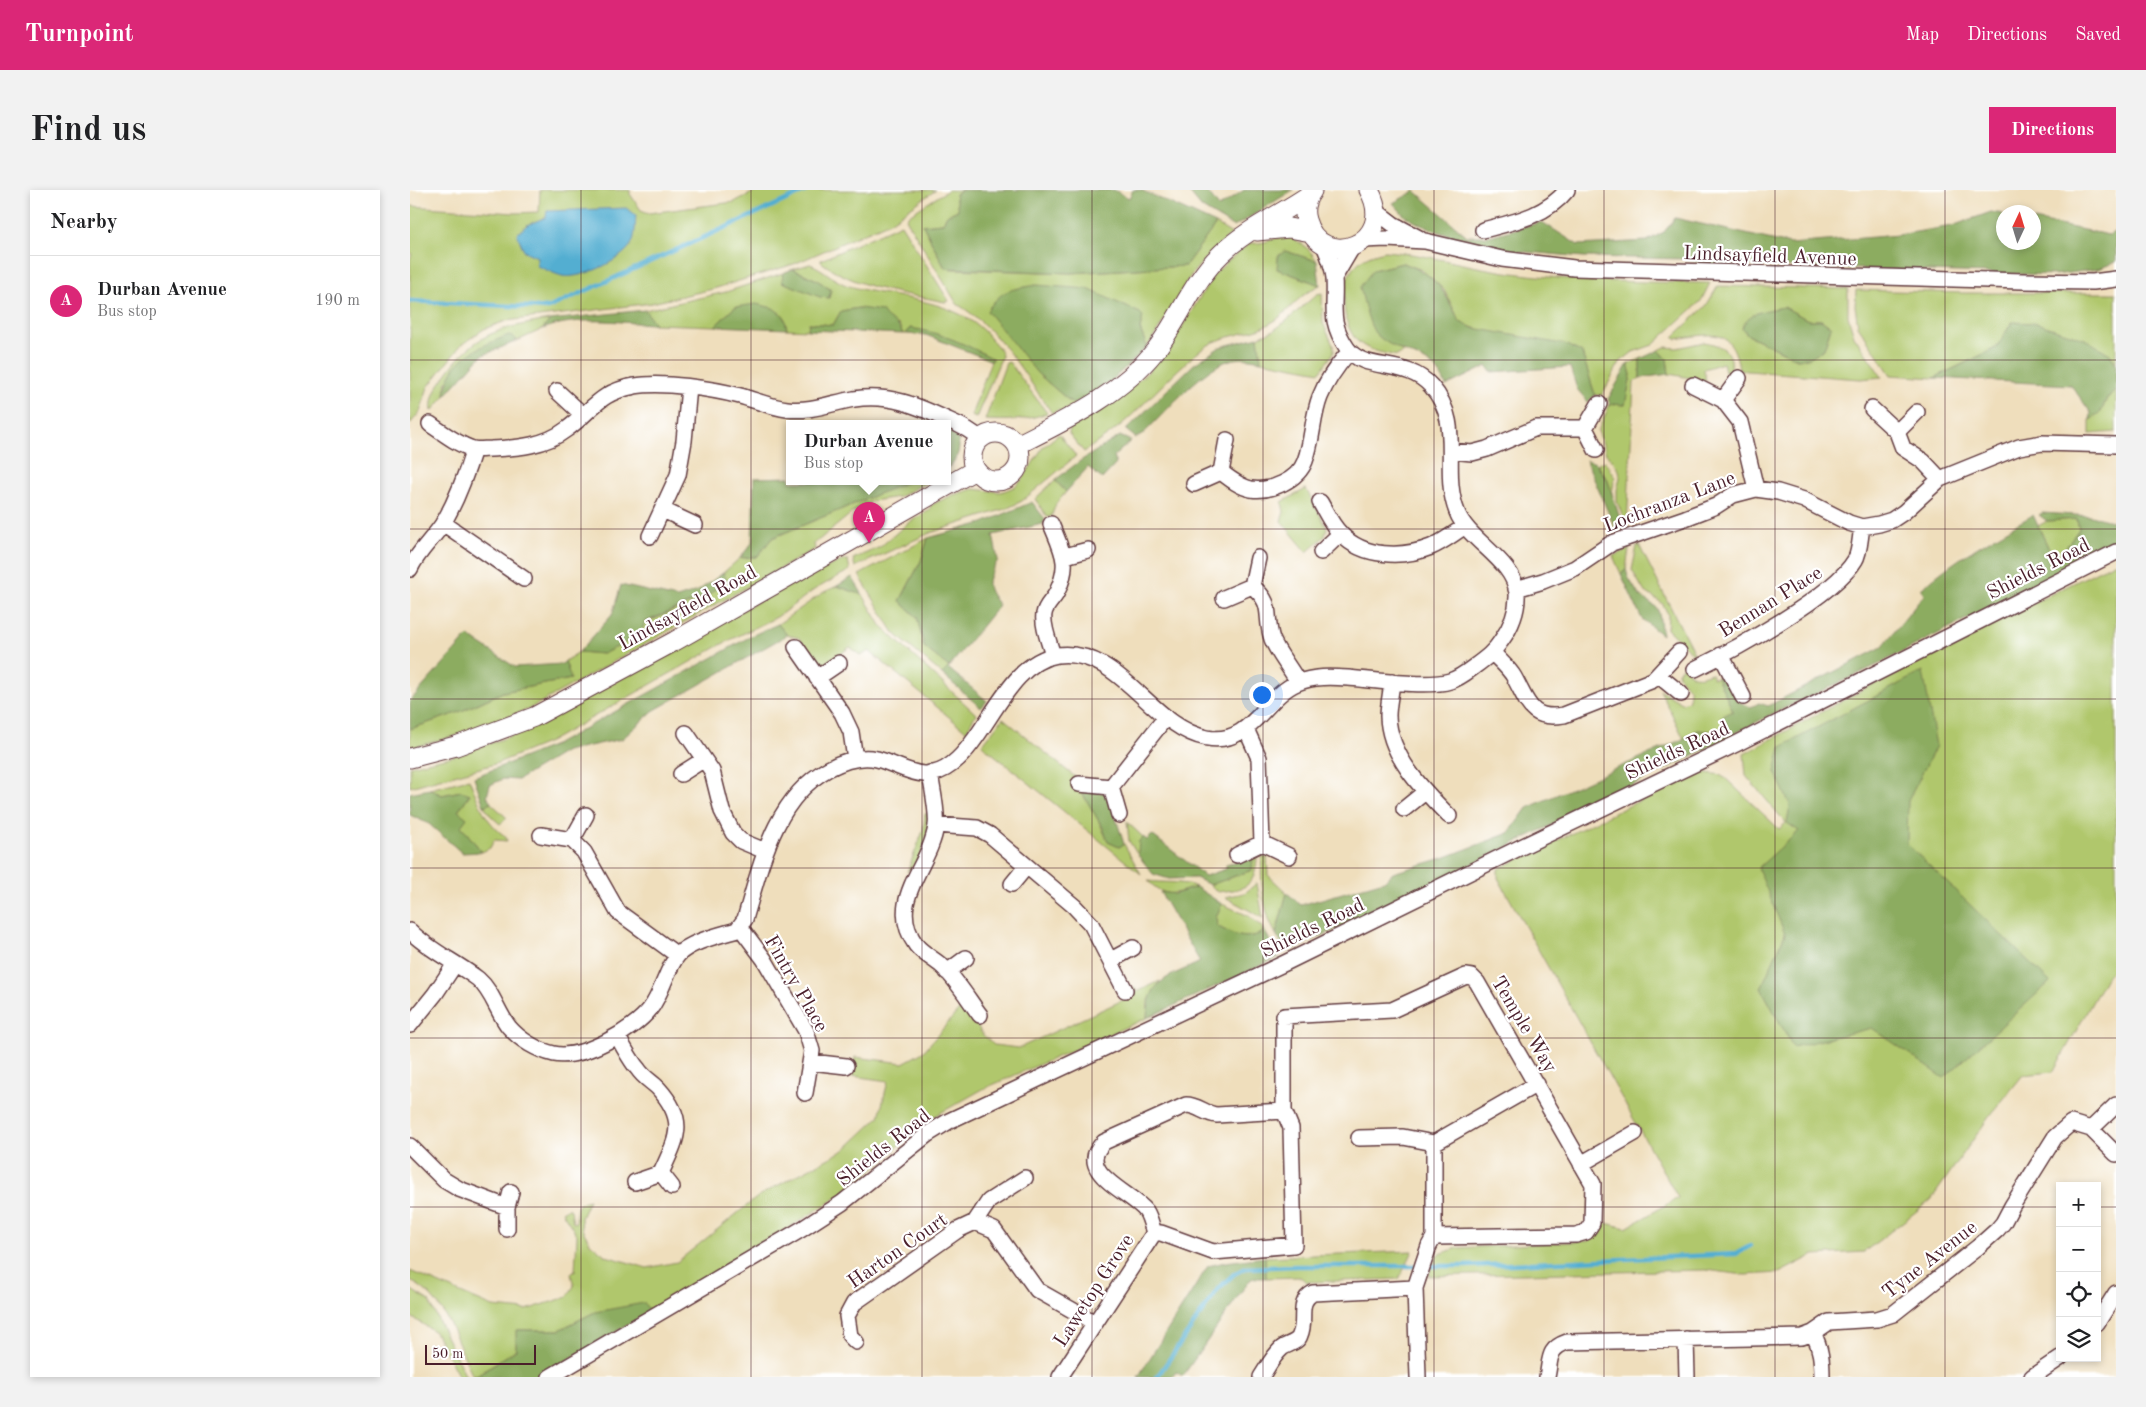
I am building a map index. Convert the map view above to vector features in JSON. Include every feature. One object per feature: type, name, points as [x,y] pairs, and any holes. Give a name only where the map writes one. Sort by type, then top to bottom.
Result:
[{"type":"street","points":[[1483,230],[1533,216],[1548,207],[1568,190]]},
{"type":"street","points":[[1017,445],[1089,407],[1130,378],[1154,353],[1171,329],[1203,274],[1222,253],[1311,192]]},
{"type":"street","points":[[410,931],[421,942],[485,986],[509,1026],[530,1045],[554,1054],[564,1055],[582,1051],[617,1036],[649,1011],[677,955],[687,947],[737,930],[740,927],[745,919],[765,851],[786,808],[816,776],[844,761],[868,758],[880,760],[918,774],[948,768],[961,756],[1014,683],[1032,666],[1053,656],[1072,655],[1099,662],[1166,716],[1191,732],[1218,739],[1233,736],[1246,729],[1288,688],[1298,682],[1324,676],[1432,684],[1448,682],[1464,675],[1493,653],[1511,626],[1516,610],[1516,589],[1506,570],[1464,527],[1456,512],[1451,490],[1451,427],[1446,410],[1428,382],[1414,373],[1399,367],[1357,358],[1349,352],[1338,333],[1334,318],[1334,278],[1331,262],[1305,216],[1305,205],[1311,192]]},
{"type":"street","points":[[1334,278],[1358,243],[1369,235],[1375,224],[1374,198]]},
{"type":"street","name":"Lindsayfield Avenue","points":[[1374,198],[1393,224],[1425,241]]},
{"type":"street","points":[[1253,231],[1274,228],[1299,229],[1336,248],[1358,243]]},
{"type":"street","name":"Lindsayfield Avenue","points":[[1358,243],[1387,239],[1425,241],[1502,259],[1574,268],[2023,282],[2093,282],[2116,279]]},
{"type":"street","points":[[1221,472],[1235,482],[1250,489],[1270,488],[1288,481],[1305,462],[1319,400],[1326,381],[1349,352]]},
{"type":"street","points":[[1723,400],[1739,378]]},
{"type":"street","points":[[430,424],[451,438],[474,449],[525,447],[541,443],[566,430],[599,400],[619,389],[637,385],[720,390],[785,409],[795,410],[820,408],[854,399],[898,400],[911,403],[948,420]]},
{"type":"street","points":[[1693,385],[1723,400],[1740,422],[1756,489]]},
{"type":"street","points":[[650,536],[678,475],[684,441],[689,387]]},
{"type":"street","points":[[557,391],[582,415]]},
{"type":"street","points":[[1585,428],[1600,404]]},
{"type":"street","points":[[1872,408],[1897,432],[1903,448],[1923,460],[1940,479]]},
{"type":"street","points":[[1897,432],[1917,412]]},
{"type":"street","points":[[951,421],[973,432],[980,439]]},
{"type":"street","points":[[1452,451],[1472,453],[1488,449],[1536,428],[1585,428]]},
{"type":"street","points":[[1585,428],[1596,450]]},
{"type":"street","points":[[1000,433],[1017,445],[1020,462],[1012,476],[1005,480],[988,480],[975,470],[972,454],[974,446],[980,439],[986,435],[1000,433]]},
{"type":"street","points":[[1221,472],[1227,440]]},
{"type":"street","points":[[1862,527],[1892,520],[1904,512],[1940,479],[2019,446],[2042,443],[2116,445]]},
{"type":"street","points":[[410,570],[414,561],[443,523],[459,493],[474,449]]},
{"type":"street","name":"Lindsayfield Road","points":[[951,484],[975,470]]},
{"type":"street","points":[[1194,484],[1221,472]]},
{"type":"street","name":"Lindsayfield Road","points":[[410,758],[456,746],[534,717],[675,641],[949,485]]},
{"type":"street","name":"Lochranza Lane","points":[[1516,589],[1544,581],[1575,568],[1612,543],[1685,518],[1716,506],[1733,496],[1756,489],[1778,492],[1804,500],[1862,527]]},
{"type":"street","points":[[1320,502],[1340,534],[1354,545],[1383,554],[1416,552],[1433,546],[1464,527]]},
{"type":"street","points":[[663,510],[695,525]]},
{"type":"street","points":[[443,523],[524,579]]},
{"type":"street","points":[[1051,524],[1065,556],[1062,581],[1054,598],[1045,609],[1043,616],[1053,656]]},
{"type":"street","name":"Bennan Place","points":[[1695,669],[1796,612],[1840,580],[1856,559],[1862,527]]},
{"type":"street","points":[[1321,552],[1340,534]]},
{"type":"street","points":[[1065,556],[1088,550]]},
{"type":"street","name":"Shields Road","points":[[550,1377],[810,1224],[842,1203],[928,1134],[949,1121],[1286,963],[1516,848],[1736,744],[2116,552]]},
{"type":"street","points":[[1252,586],[1258,558]]},
{"type":"street","points":[[1224,598],[1252,586]]},
{"type":"street","points":[[1252,586],[1263,595],[1267,603],[1273,641],[1298,682]]},
{"type":"street","points":[[796,647],[842,713],[851,732],[855,759]]},
{"type":"street","points":[[1493,653],[1513,675],[1532,710],[1542,716],[1564,715],[1653,680],[1679,652]]},
{"type":"street","name":"Bennan Place","points":[[1721,655],[1743,697]]},
{"type":"street","points":[[817,678],[838,664]]},
{"type":"street","points":[[1658,674],[1681,694]]},
{"type":"street","points":[[1392,682],[1388,716],[1393,741],[1425,792],[1449,816]]},
{"type":"street","points":[[1110,787],[1166,716]]},
{"type":"street","points":[[1246,729],[1259,758],[1262,843]]},
{"type":"street","points":[[686,733],[712,771],[722,811],[733,834],[741,841],[765,851]]},
{"type":"street","points":[[680,774],[703,760]]},
{"type":"street","points":[[930,773],[936,825],[932,841],[909,887],[904,911],[907,927],[916,945],[947,972],[980,1015]]},
{"type":"street","points":[[1079,784],[1110,787]]},
{"type":"street","points":[[1110,787],[1120,815]]},
{"type":"street","points":[[1404,808],[1425,792]]},
{"type":"street","points":[[572,840],[586,815]]},
{"type":"street","points":[[936,825],[977,828],[990,835],[1074,906],[1091,924],[1125,990]]},
{"type":"street","points":[[541,835],[572,840],[584,852],[618,912],[677,955]]},
{"type":"street","points":[[1236,855],[1262,843]]},
{"type":"street","points":[[1262,843],[1289,856]]},
{"type":"street","points":[[1012,884],[1026,867]]},
{"type":"street","name":"Fintry Place","points":[[740,927],[764,959],[806,1031],[812,1051],[805,1093]]},
{"type":"street","points":[[1111,960],[1133,948]]},
{"type":"street","points":[[947,972],[966,958]]},
{"type":"street","points":[[410,1025],[435,994],[455,964]]},
{"type":"street","name":"Temple Way","points":[[1284,1112],[1284,1016],[1392,1010],[1466,976],[1472,977],[1478,982],[1593,1184],[1592,1223],[1586,1232],[1576,1235],[1434,1237]]},
{"type":"street","points":[[617,1036],[638,1070],[658,1088],[670,1104],[678,1121],[675,1143],[661,1173],[635,1182]]},
{"type":"street","name":"Fintry Place","points":[[811,1062],[846,1066]]},
{"type":"street","points":[[1359,1138],[1403,1137],[1434,1143],[1537,1084]]},
{"type":"street","points":[[1154,1233],[1147,1212],[1103,1177],[1096,1168],[1095,1157],[1099,1147],[1104,1142],[1186,1105],[1193,1105],[1216,1115],[1284,1112]]},
{"type":"street","points":[[2116,1105],[2091,1129],[2116,1154]]},
{"type":"street","name":"Lawetop Grove","points":[[1060,1377],[1154,1233],[1161,1233],[1213,1252],[1294,1245],[1291,1128],[1284,1112]]},
{"type":"street","name":"Tyne Avenue","points":[[1548,1377],[1549,1357],[1554,1348],[1567,1342],[1802,1337],[1813,1333],[1829,1322],[1877,1320],[1893,1314],[1978,1248],[2003,1223],[2055,1138],[2064,1129],[2071,1123],[2091,1129]]},
{"type":"street","points":[[1581,1164],[1635,1133]]},
{"type":"street","points":[[1418,1377],[1414,1288],[1434,1237],[1434,1143]]},
{"type":"street","points":[[410,1146],[444,1180],[459,1189],[509,1200],[507,1229]]},
{"type":"street","points":[[661,1173],[672,1187]]},
{"type":"street","name":"Harton Court","points":[[856,1342],[850,1336],[847,1316],[854,1303],[958,1230],[975,1222],[989,1201],[1024,1178]]},
{"type":"street","name":"Harton Court","points":[[975,1222],[994,1230],[1037,1290],[1095,1323]]},
{"type":"street","points":[[1261,1377],[1278,1351],[1298,1340],[1301,1335],[1302,1303],[1307,1296],[1313,1293],[1414,1288]]},
{"type":"street","points":[[2101,1317],[2116,1293]]},
{"type":"street","points":[[1813,1333],[1821,1355],[1822,1377]]},
{"type":"street","points":[[1686,1339],[1687,1377]]},
{"type":"street","points":[[2032,1377],[2056,1361]]},
{"type":"green space","points":[[540,190],[630,190],[630,194],[641,210],[649,213],[734,202],[758,190],[936,190],[890,222],[794,264],[713,289],[652,303],[506,321],[484,329],[461,345],[428,387],[420,412],[410,424],[410,259],[412,254],[410,253],[410,206],[514,213],[539,212]]},
{"type":"green space","points":[[948,190],[963,190],[955,194],[958,210],[947,215],[943,223],[923,225],[945,268],[1071,273],[1185,266],[1216,224],[1232,234],[1192,274],[1147,347],[1140,329],[1143,316],[1037,373],[1074,405],[1061,412],[1058,410],[1052,413],[998,339],[972,314],[957,304],[906,219],[909,215]]},
{"type":"green space","points":[[963,190],[1114,190],[1129,198],[1133,190],[1141,190],[1216,224],[1185,266],[1071,273],[945,268],[923,225],[943,223],[947,215],[958,210],[955,194]]},
{"type":"green space","points":[[1187,190],[1206,190],[1219,207],[1244,190],[1293,190],[1234,227],[1202,208]]},
{"type":"green space","points":[[1415,191],[1467,236],[1489,236],[1542,222],[1578,245],[1647,241],[1664,232],[1675,218],[1790,244],[1898,235],[1952,226],[1991,212],[1996,213],[1996,250],[2041,250],[2041,221],[2109,235],[2116,231],[2116,262],[2098,269],[2055,275],[1704,264],[1685,259],[1584,257],[1515,251],[1442,233],[1405,216],[1393,203]]},
{"type":"green space","points":[[901,224],[949,301],[945,302],[881,289],[850,278],[821,262],[821,260]]},
{"type":"green space","points":[[1285,237],[1304,245],[1317,261],[1285,251],[1277,269],[1320,285],[1296,301],[1282,315],[1268,325],[1213,342],[1205,347],[1183,365],[1121,425],[1084,452],[1069,434],[1070,428],[1110,405],[1148,372],[1174,340],[1213,276],[1229,260],[1250,243],[1259,243]]},
{"type":"green space","points":[[1285,251],[1317,261],[1320,285],[1277,269],[1278,256]]},
{"type":"green space","points":[[1385,251],[1556,278],[1710,283],[1701,301],[1653,345],[1633,352],[1620,362],[1602,395],[1595,395],[1582,353],[1473,328],[1460,322],[1444,290],[1422,270],[1403,263],[1373,270],[1375,333],[1403,352],[1397,356],[1365,347],[1354,337],[1346,318],[1344,294],[1346,283],[1358,263],[1369,256]]},
{"type":"green space","points":[[1403,263],[1425,273],[1439,285],[1460,322],[1473,328],[1568,345],[1582,353],[1595,395],[1588,402],[1577,389],[1570,367],[1491,372],[1487,366],[1446,386],[1441,375],[1434,367],[1426,361],[1386,342],[1377,335],[1369,320],[1360,287],[1373,270]]},
{"type":"green space","points":[[810,264],[849,286],[926,302],[962,315],[978,326],[998,347],[1002,356],[976,418],[971,416],[992,358],[910,328],[906,334],[903,334],[899,325],[859,308],[841,311],[833,325],[809,323],[808,330],[787,329],[784,316],[735,307],[715,326],[655,324],[645,310],[726,292],[783,273],[782,282],[829,298],[830,289],[817,280],[793,269]]},
{"type":"green space","points":[[793,269],[817,280],[831,290],[829,298],[820,297],[782,282],[783,273]]},
{"type":"green space","points":[[1036,285],[1088,289],[1140,313],[1143,316],[1140,329],[1147,347],[1110,382],[1074,405],[1037,373],[987,311],[998,298],[1008,291]]},
{"type":"green space","points":[[1718,286],[1848,289],[1848,316],[1854,336],[1882,377],[1861,379],[1739,369],[1736,355],[1731,345],[1725,339],[1709,335],[1676,339],[1673,337],[1706,306]],"holes":[[[1784,307],[1808,320],[1821,320],[1831,327],[1824,349],[1797,359],[1748,335],[1742,328]]]},
{"type":"green space","points":[[1856,290],[1965,293],[2116,293],[2116,364],[2110,354],[1996,348],[1934,378],[1891,375],[1858,326],[1855,306]]},
{"type":"green space","points":[[1322,293],[1323,323],[1334,347],[1334,352],[1320,372],[1261,361],[1258,337],[1274,330],[1317,294]]},
{"type":"green space","points":[[756,304],[773,308],[784,316],[787,329],[715,326],[735,307]]},
{"type":"green space","points":[[1784,307],[1808,320],[1821,320],[1831,327],[1824,349],[1809,358],[1798,359],[1748,335],[1742,328],[1749,318],[1759,312]]},
{"type":"green space","points":[[859,308],[882,311],[887,318],[901,329],[903,334],[808,330],[809,323],[833,325],[841,311]]},
{"type":"green space","points":[[645,310],[655,324],[584,321],[570,322],[543,329],[550,320]]},
{"type":"green space","points":[[550,320],[543,329],[517,341],[513,336],[509,335],[446,382],[445,396],[432,411],[433,398],[438,386],[454,364],[476,342],[501,330]]},
{"type":"green space","points":[[2012,322],[2036,323],[2085,339],[2110,354],[2116,364],[2116,391],[2107,398],[2101,412],[2090,420],[2091,413],[2071,385],[1934,378],[1996,348]]},
{"type":"green space","points":[[910,328],[932,332],[952,339],[992,358],[992,361],[926,335],[906,334]]},
{"type":"green space","points":[[509,335],[513,336],[517,341],[481,356],[445,396],[447,383],[452,373],[466,356],[487,344]]},
{"type":"green space","points":[[1258,337],[1261,361],[1238,359],[1219,365],[1195,382],[1142,435],[1136,438],[1126,430],[1193,365],[1220,347]]},
{"type":"green space","points":[[1704,342],[1716,345],[1726,351],[1731,359],[1730,372],[1726,375],[1723,363],[1704,369],[1706,381],[1669,374],[1667,359],[1659,350],[1665,347],[1677,348]]},
{"type":"green space","points":[[1659,350],[1667,359],[1669,374],[1640,378],[1640,359]]},
{"type":"green space","points":[[1640,359],[1640,378],[1634,382],[1627,526],[1617,502],[1619,470],[1606,453],[1598,431],[1610,404],[1625,405],[1631,375],[1628,364]]},
{"type":"green space","points":[[1009,362],[1047,413],[1032,418],[1016,420],[985,420],[1006,363]]},
{"type":"green space","points":[[1628,364],[1631,375],[1625,405],[1610,404],[1608,399]]},
{"type":"green space","points":[[2116,391],[2116,432],[2090,434],[2090,420],[2101,412],[2107,398]]},
{"type":"green space","points":[[951,434],[959,443],[958,454],[952,464]]},
{"type":"green space","points":[[1059,434],[1076,456],[1022,501],[1008,508],[930,533],[855,567],[853,559],[880,547],[908,523],[930,510],[931,505],[953,495],[973,489],[1001,492],[1014,487],[1022,480],[1043,447]]},
{"type":"green space","points":[[1120,436],[1131,441],[1114,456],[1116,464],[1102,479],[1088,467],[1066,492],[1055,480],[1080,461]]},
{"type":"green space","points":[[1586,460],[1596,463],[1608,481],[1623,528],[1616,531]]},
{"type":"green space","points":[[1605,461],[1615,477],[1612,493],[1608,481],[1597,464]]},
{"type":"green space","points":[[786,477],[786,485],[900,485],[772,538],[757,557],[740,558],[752,543],[754,478]]},
{"type":"green space","points":[[1055,480],[1066,492],[1056,504],[1051,517],[1047,517],[1035,499]]},
{"type":"green space","points":[[900,485],[921,485],[899,497],[872,501],[853,512],[814,544],[815,549],[529,709],[467,733],[410,748],[410,729],[457,713],[503,692],[571,679],[565,661],[579,652],[604,654],[645,623],[707,596],[726,580],[723,573],[740,558],[757,557],[772,538]]},
{"type":"green space","points":[[1306,489],[1327,528],[1325,536],[1307,552],[1281,521],[1284,512],[1282,502]]},
{"type":"green space","points":[[1032,502],[1045,519],[1043,524],[993,535],[998,560],[989,578],[988,588],[999,605],[949,667],[924,647],[917,617],[900,601],[921,561],[928,538],[983,523]]},
{"type":"green space","points":[[2042,513],[2091,516],[2116,522],[2116,542],[1877,665],[1770,715],[1688,758],[1379,910],[1286,952],[1276,934],[1287,893],[1301,905],[1384,881],[1393,873],[1443,858],[1509,833],[1527,808],[1683,739],[1697,730],[1716,732],[1726,727],[1721,717],[1733,711],[1717,677],[1724,673],[1741,703],[1751,707],[1759,703],[1768,706],[1882,647],[1924,595],[1921,589],[1961,558],[2033,515],[2055,562],[2079,529],[2077,519],[2047,521],[2039,515]]},
{"type":"green space","points":[[2077,519],[2079,529],[2055,562],[2038,526],[2047,521]]},
{"type":"green space","points":[[928,538],[921,561],[900,601],[917,617],[924,647],[949,667],[942,674],[894,633],[859,575]]},
{"type":"green space","points":[[1639,545],[1696,657],[1667,629],[1668,614],[1662,603],[1644,591],[1632,570],[1637,546]]},
{"type":"green space","points":[[1629,549],[1626,569],[1621,574],[1613,556]]},
{"type":"green space","points":[[848,560],[850,570],[814,590],[777,617],[724,643],[549,742],[495,764],[410,787],[410,766],[458,755],[508,737],[576,703],[825,564],[828,567]]},
{"type":"green space","points":[[2116,562],[2116,967],[2107,976],[2053,1072],[2023,1075],[1989,1117],[1931,1200],[1864,1252],[1814,1255],[1779,1273],[1745,1275],[1706,1270],[1428,1276],[1437,1255],[1457,1248],[1588,1241],[1601,1234],[1602,1222],[1626,1228],[1678,1198],[1498,878],[1498,869],[1699,772],[1722,775],[1779,829],[1786,823],[1746,776],[1744,754],[1916,661]]},
{"type":"green space","points":[[1626,569],[1628,577],[1639,595],[1656,607],[1659,613],[1662,635],[1642,619],[1621,574]]},
{"type":"green space","points":[[723,573],[727,580],[707,596],[645,622],[640,635],[603,654],[579,652],[612,615],[621,585],[677,598],[698,591]]},
{"type":"green space","points":[[852,577],[863,595],[837,586]]},
{"type":"green space","points":[[837,586],[863,595],[882,627],[976,714],[966,731],[869,651],[861,656],[850,647],[825,665],[819,664],[799,638],[787,635],[778,624],[824,592]]},
{"type":"green space","points":[[778,624],[787,635],[653,711],[622,739],[566,751],[518,780],[503,779],[490,785],[487,796],[491,803],[484,806],[474,777],[555,745],[753,635]]},
{"type":"green space","points":[[468,636],[515,667],[562,664],[565,661],[571,679],[503,692],[457,713],[410,729],[410,701]]},
{"type":"green space","points":[[1687,661],[1689,673],[1692,675],[1700,676],[1711,673],[1713,678],[1717,677],[1733,711],[1724,728],[1716,731],[1697,730],[1684,739],[1660,690],[1682,703],[1688,701],[1690,696],[1689,689],[1678,672]]},
{"type":"green space","points":[[948,668],[987,701],[981,708],[942,674]]},
{"type":"green space","points":[[1923,671],[1936,746],[1908,801],[1907,844],[2050,982],[1944,1078],[1872,1028],[1793,1047],[1761,988],[1785,934],[1758,868],[1799,831],[1787,823],[1790,805],[1775,772],[1781,747]]},
{"type":"green space","points":[[1003,718],[1075,777],[1071,783],[1083,795],[1097,818],[1108,842],[1119,847],[1124,844],[1141,874],[982,745]]},
{"type":"green space","points":[[469,779],[487,817],[505,836],[507,841],[494,840],[490,848],[482,852],[461,826],[458,811],[470,794],[461,791],[442,795],[430,789]]},
{"type":"green space","points":[[430,789],[442,795],[461,791],[470,794],[458,811],[467,818],[461,826],[482,852],[462,853],[429,824],[410,815],[410,793]]},
{"type":"green space","points":[[1081,791],[1108,793],[1124,844],[1119,847],[1108,842],[1103,828]]},
{"type":"green space","points":[[491,803],[507,818],[500,824],[484,806]]},
{"type":"green space","points":[[929,813],[924,845],[917,861],[907,872],[923,831],[925,814]]},
{"type":"green space","points":[[1127,822],[1143,837],[1139,841],[1138,855],[1129,841]]},
{"type":"green space","points":[[1152,835],[1205,876],[1226,869],[1226,865],[1253,858],[1252,870],[1210,885],[1196,878],[1169,879],[1153,874],[1138,855],[1139,841],[1143,837],[1147,840]]},
{"type":"green space","points":[[1262,857],[1267,857],[1268,875],[1287,893],[1276,934],[1268,916],[1263,897]]},
{"type":"green space","points":[[1253,858],[1257,858],[1254,876],[1246,886],[1217,892],[1210,885],[1252,870]]},
{"type":"green space","points":[[1148,881],[1180,883],[1196,887],[1176,893],[1165,893]]},
{"type":"green space","points":[[1257,883],[1263,918],[1225,897],[1245,893]]},
{"type":"green space","points":[[1196,887],[1222,904],[1216,917],[1217,926],[1244,937],[1262,933],[1263,928],[1279,957],[1147,1018],[1149,1004],[1156,986],[1170,976],[1200,962],[1160,892],[1175,894]]},
{"type":"green space","points":[[1222,904],[1249,916],[1263,928],[1262,933],[1244,937],[1217,926],[1216,917]]},
{"type":"green space","points":[[1160,981],[1148,1002],[1147,1018],[983,1089],[928,1120],[849,1190],[650,1312],[595,1312],[559,1330],[517,1330],[516,1350],[473,1377],[456,1337],[441,1310],[422,1288],[410,1281],[410,1271],[493,1307],[526,1310],[567,1297],[574,1286],[571,1274],[575,1271],[577,1235],[562,1212],[568,1208],[571,1210],[573,1223],[576,1222],[577,1207],[589,1200],[581,1218],[582,1229],[590,1243],[606,1256],[647,1268],[677,1262],[760,1195],[844,1150],[879,1117],[888,1081],[852,1076],[855,1057],[903,1063],[923,1052],[964,1004],[983,1035],[994,1045],[1019,1048],[1125,999],[1123,995],[1135,988],[1137,992]]},
{"type":"green space","points":[[1413,1251],[1399,1279],[1307,1282],[1300,1277],[1266,1278],[1265,1257]]},
{"type":"green space","points":[[1265,1257],[1266,1278],[1253,1278],[1248,1282],[1183,1376],[1176,1372],[1172,1377],[1138,1377],[1208,1266]]},
{"type":"green space","points":[[410,1289],[429,1301],[466,1377],[459,1377],[435,1332],[410,1316]]},
{"type":"green space","points":[[644,1303],[650,1312],[538,1377],[474,1377],[516,1350],[516,1330],[559,1330],[595,1312]]},
{"type":"water","points":[[626,208],[636,215],[635,234],[631,245],[610,263],[579,275],[562,276],[537,266],[537,257],[524,251],[517,234],[527,225],[546,217],[547,211]]},
{"type":"waterway","points":[[410,301],[548,308],[808,190]]},
{"type":"waterway","points":[[1157,1377],[1218,1289],[1234,1274],[1245,1268],[1297,1266],[1465,1266],[1736,1254],[1750,1246]]},
{"type":"place","name":"Durban Avenue","points":[[869,543]]}]
